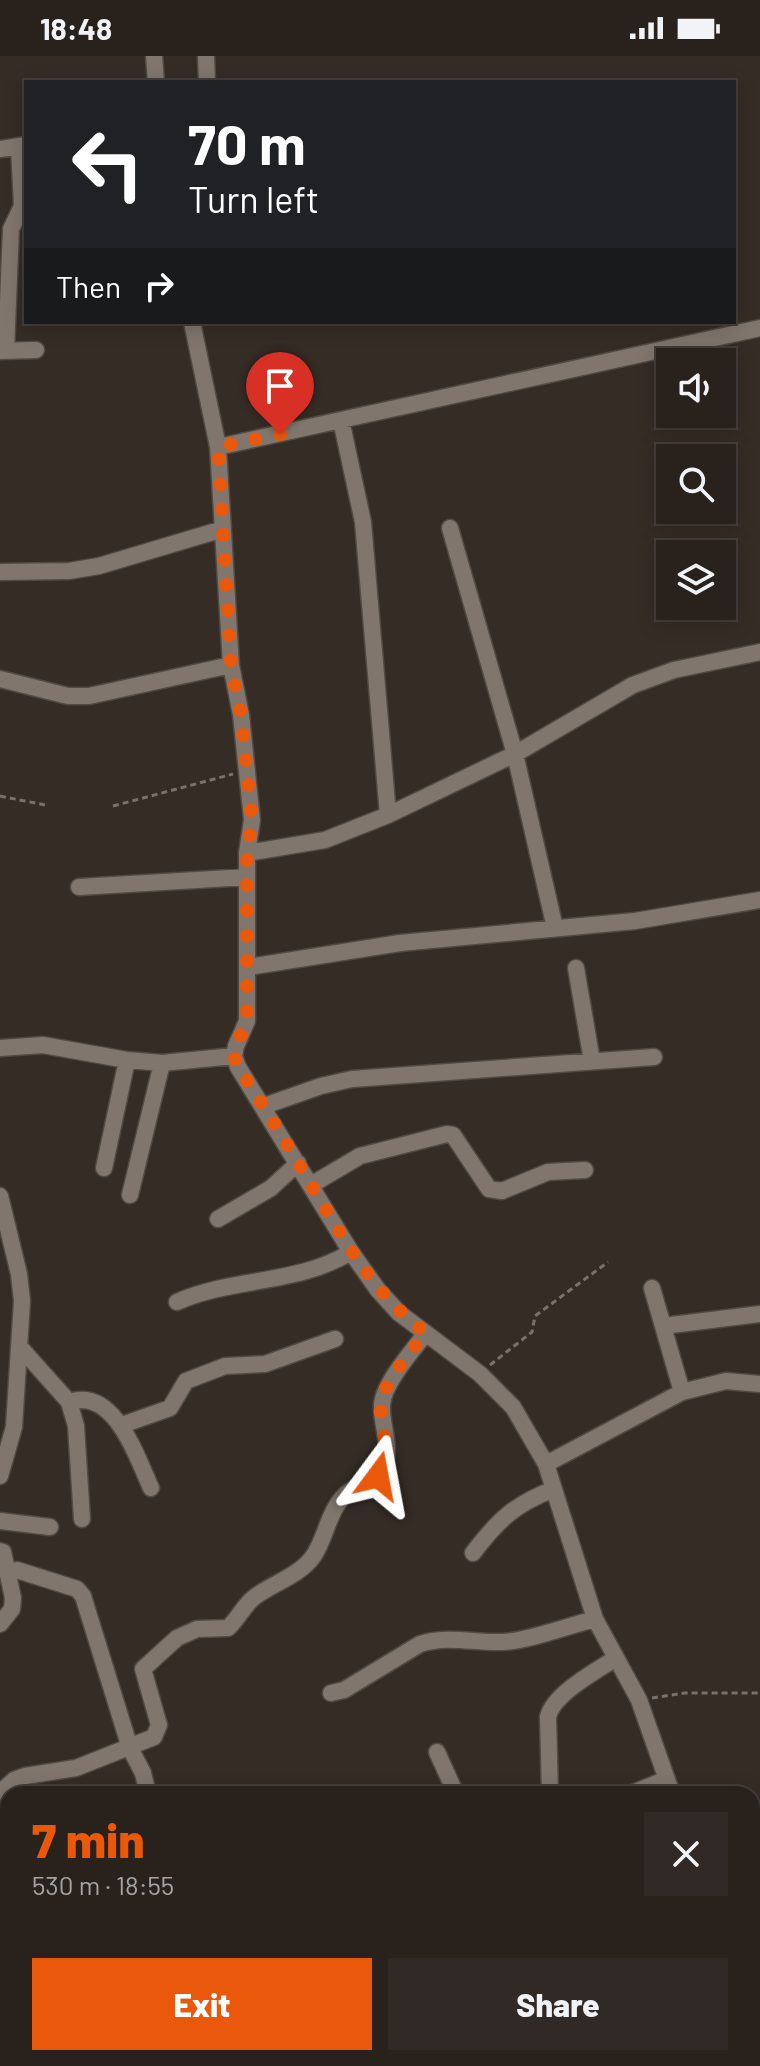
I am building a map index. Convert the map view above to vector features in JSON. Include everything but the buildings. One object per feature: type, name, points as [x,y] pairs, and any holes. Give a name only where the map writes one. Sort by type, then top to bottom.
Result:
[{"type":"street","points":[[154,56],[156,80]]},
{"type":"street","points":[[206,56],[207,80]]},
{"type":"street","points":[[0,149],[22,145],[22,206],[11,229],[3,351],[36,350]]},
{"type":"street","points":[[192,324],[218,447],[231,665],[241,715],[252,820],[247,853],[247,1021],[234,1056],[351,1252],[378,1290],[399,1313],[480,1374],[513,1407],[546,1464],[595,1619],[639,1700],[669,1786]]},
{"type":"street","points":[[218,447],[760,328]]},
{"type":"street","points":[[341,420],[363,522],[388,815]]},
{"type":"street","points":[[450,528],[515,754],[555,928]]},
{"type":"street","points":[[0,572],[69,571],[99,566],[223,529]]},
{"type":"street","points":[[247,853],[325,840],[388,815],[515,754],[633,685],[674,670],[760,652]]},
{"type":"street","points":[[0,679],[68,696],[89,696],[231,665]]},
{"type":"street","points":[[79,887],[247,877]]},
{"type":"street","points":[[248,967],[400,943],[635,921],[760,900]]},
{"type":"street","points":[[576,968],[592,1061]]},
{"type":"street","points":[[0,1048],[43,1045],[162,1063],[234,1056]]},
{"type":"street","points":[[264,1106],[321,1086],[352,1079],[654,1057]]},
{"type":"street","points":[[104,1168],[127,1060]]},
{"type":"street","points":[[130,1195],[162,1063]]},
{"type":"street","points":[[311,1185],[360,1156],[447,1134],[453,1135],[489,1189],[496,1191],[548,1172],[585,1170]]},
{"type":"street","points":[[218,1219],[271,1188],[298,1163]]},
{"type":"street","points":[[0,1196],[5,1239],[22,1301],[14,1427],[0,1476]]},
{"type":"street","points":[[177,1302],[195,1294],[328,1266],[351,1252]]},
{"type":"street","points":[[652,1288],[682,1392]]},
{"type":"street","points":[[663,1326],[760,1314]]},
{"type":"street","points":[[8,1786],[25,1776],[76,1768],[154,1737],[159,1725],[143,1669],[177,1638],[197,1629],[228,1628],[253,1598],[313,1558],[323,1530],[344,1495],[360,1483],[378,1476],[383,1469],[387,1456],[383,1396],[426,1333]]},
{"type":"street","points":[[122,1425],[170,1408],[186,1381],[225,1366],[265,1364],[335,1339]]},
{"type":"street","points":[[19,1346],[69,1402],[76,1426],[82,1519]]},
{"type":"street","points":[[0,1380],[17,1375]]},
{"type":"street","points":[[546,1464],[682,1392],[726,1381],[760,1384]]},
{"type":"street","points":[[69,1402],[83,1397],[92,1400],[122,1425],[151,1488]]},
{"type":"street","points":[[473,1553],[495,1524],[511,1511],[529,1499],[554,1489]]},
{"type":"street","points":[[0,1521],[50,1527]]},
{"type":"street","points":[[0,1551],[3,1552],[13,1598],[12,1609],[0,1624]]},
{"type":"street","points":[[8,1573],[17,1570],[77,1589],[83,1596],[130,1748],[146,1786]]},
{"type":"street","points":[[331,1693],[344,1690],[420,1644],[433,1640],[450,1638],[505,1642],[595,1619]]},
{"type":"street","points":[[550,1786],[548,1717],[552,1705],[616,1658]]},
{"type":"street","points":[[437,1752],[452,1786]]},
{"type":"path","points":[[113,806],[247,770]]},
{"type":"path","points":[[0,796],[45,805]]},
{"type":"path","points":[[480,1374],[532,1332],[535,1316],[608,1262]]},
{"type":"path","points":[[639,1700],[685,1693],[760,1693]]},
{"type":"route","points":[[280,434],[218,447],[231,665],[241,715],[252,820],[247,853],[247,1021],[234,1056],[351,1252],[399,1313],[426,1333],[383,1396],[387,1456],[378,1476]]}]
